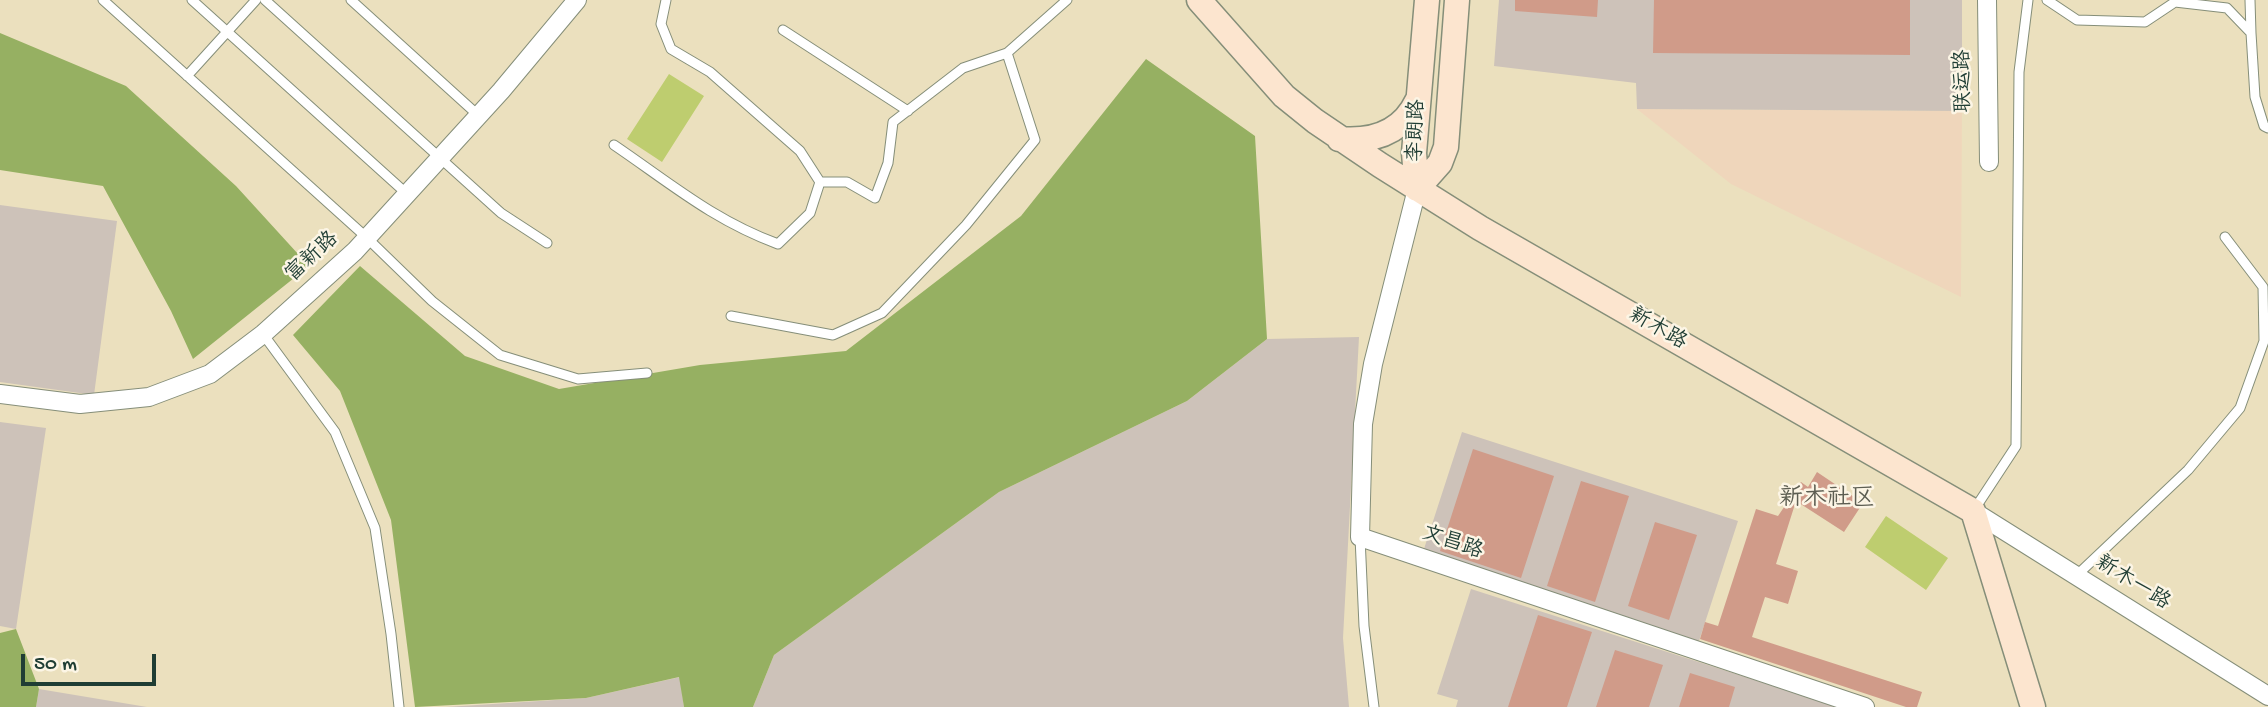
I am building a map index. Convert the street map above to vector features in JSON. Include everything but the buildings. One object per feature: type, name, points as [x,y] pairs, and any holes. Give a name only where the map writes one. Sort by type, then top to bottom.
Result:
[{"type":"street","name":"富新路","points":[[0,394],[80,404],[149,397],[210,374],[263,334],[366,237],[479,116],[577,0]]},
{"type":"street","name":"新木路","points":[[1199,0],[1284,96],[1339,139],[1480,228],[1973,511]]},
{"type":"street","name":"李朗路","points":[[1417,189],[1414,153],[1427,0]]},
{"type":"street","name":"李朗路","points":[[1417,189],[1440,163],[1446,148],[1457,0]]},
{"type":"street","name":"联运路","points":[[1987,0],[1989,162]]},
{"type":"street","points":[[1339,139],[1360,141],[1389,133],[1412,111],[1419,97]]},
{"type":"street","points":[[1360,537],[1363,424],[1373,364],[1417,189]]},
{"type":"street","points":[[1973,511],[2033,707]]},
{"type":"street","name":"新木一路","points":[[1973,511],[2268,696]]},
{"type":"street","name":"文昌路","points":[[1360,537],[1865,707]]},
{"type":"lane","points":[[103,0],[366,237],[432,302],[500,355],[578,379],[647,373]]},
{"type":"lane","points":[[191,0],[407,194]]},
{"type":"lane","points":[[187,76],[256,0]]},
{"type":"lane","points":[[265,0],[501,214],[547,243]]},
{"type":"lane","points":[[351,0],[479,116]]},
{"type":"lane","points":[[666,0],[661,24],[671,49],[710,72],[800,151],[820,181]]},
{"type":"lane","points":[[820,181],[847,183],[875,198],[888,163],[893,122],[963,68],[1007,53],[1067,0]]},
{"type":"lane","points":[[1973,511],[2016,446],[2019,352],[2019,72],[2028,0]]},
{"type":"lane","points":[[2047,0],[2077,20],[2145,22],[2175,2],[2227,8],[2251,33]]},
{"type":"lane","points":[[2250,0],[2255,97],[2264,126],[2268,128]]},
{"type":"lane","points":[[783,30],[908,111]]},
{"type":"lane","points":[[731,316],[833,335],[882,313],[966,225],[1035,140],[1007,53]]},
{"type":"lane","points":[[614,145],[691,201],[745,232],[778,244],[810,214],[820,181]]},
{"type":"lane","points":[[2076,576],[2188,470],[2240,408],[2264,341],[2263,287],[2225,237]]},
{"type":"lane","points":[[263,334],[335,432],[375,528],[391,634],[398,707]]},
{"type":"lane","points":[[1360,537],[1364,626],[1374,707]]},
{"type":"shaded area","points":[[1499,0],[1962,0],[1962,111],[1637,109],[1636,83],[1494,66]]},
{"type":"shaded area","points":[[1637,109],[1962,111],[1961,297],[1731,184]]},
{"type":"shaded area","points":[[0,205],[117,221],[94,395],[0,382]]},
{"type":"shaded area","points":[[1359,337],[1343,638],[1349,707],[753,707],[774,655],[999,492],[1187,401],[1267,339]]},
{"type":"shaded area","points":[[0,422],[46,428],[16,629],[0,626]]},
{"type":"shaded area","points":[[1462,432],[1738,521],[1699,641],[1423,552]]},
{"type":"shaded area","points":[[1471,589],[1839,707],[1456,707],[1458,700],[1437,694]]},
{"type":"shaded area","points":[[680,677],[684,707],[446,707],[586,698]]},
{"type":"shaded area","points":[[39,689],[147,707],[36,707]]},
{"type":"green space","points":[[0,33],[126,86],[236,186],[309,266],[193,359],[171,311],[103,186],[0,170]]},
{"type":"green space","points":[[1146,59],[1255,136],[1267,339],[1187,401],[999,492],[774,655],[753,707],[684,707],[679,677],[586,698],[415,707],[391,520],[340,391],[293,335],[360,266],[465,356],[559,389],[700,365],[846,351],[1021,216]]},
{"type":"green space","points":[[669,74],[704,96],[662,162],[627,139]]},
{"type":"green space","points":[[1886,516],[1948,558],[1926,590],[1865,547]]},
{"type":"green space","points":[[16,629],[39,689],[36,707],[0,707],[0,633]]},
{"type":"district","name":"新木社区","points":[[1827,500]]}]
